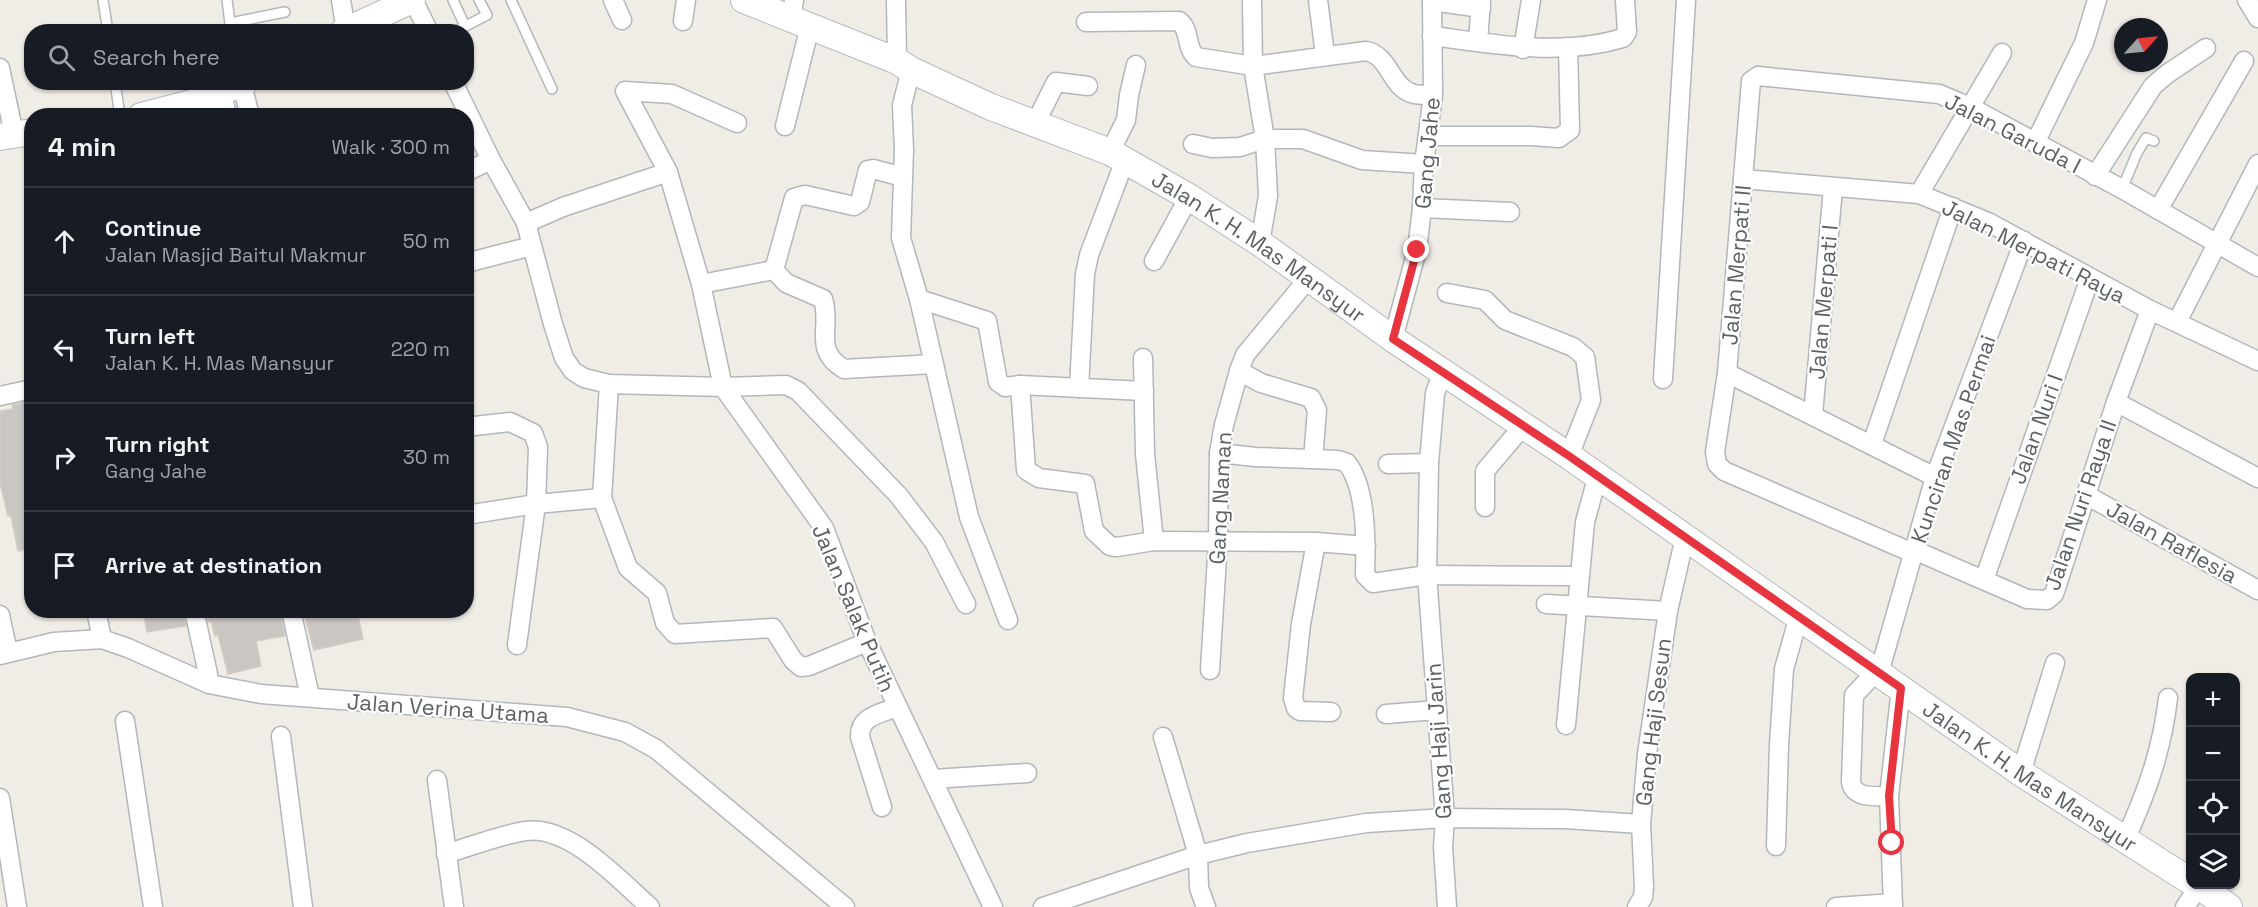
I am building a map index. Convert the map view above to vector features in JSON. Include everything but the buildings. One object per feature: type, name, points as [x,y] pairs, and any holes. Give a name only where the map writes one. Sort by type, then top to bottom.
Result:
[{"type":"street","points":[[341,0],[344,24]]},
{"type":"street","points":[[360,24],[413,0],[425,24]]},
{"type":"street","points":[[613,0],[622,20]]},
{"type":"street","points":[[683,21],[686,0]]},
{"type":"street","name":"Jalan K. H. Mas Mansyur","points":[[744,0],[798,15],[992,107],[1117,156],[1189,197],[1260,243],[1393,339],[1569,456],[2021,773],[2125,840],[2193,890],[2229,907]]},
{"type":"street","points":[[896,0],[904,65],[901,238],[934,364],[969,517],[1008,620]]},
{"type":"street","points":[[1252,0],[1253,66],[1265,139],[1268,196],[1260,243]]},
{"type":"street","points":[[1317,0],[1325,55]]},
{"type":"street","points":[[1432,0],[1481,4],[1478,42]]},
{"type":"street","name":"Gang Jahe","points":[[1393,339],[1417,250],[1422,208],[1424,164],[1433,95],[1432,0]]},
{"type":"street","points":[[1522,49],[1531,0]]},
{"type":"street","points":[[1432,36],[1522,49],[1568,47],[1623,38],[1627,32],[1625,0]]},
{"type":"street","points":[[1663,378],[1686,0]]},
{"type":"street","points":[[2035,143],[2084,43],[2097,0]]},
{"type":"street","points":[[2247,0],[2258,18]]},
{"type":"street","points":[[785,126],[798,15]]},
{"type":"street","points":[[1086,22],[1179,21],[1186,29],[1190,49],[1196,57],[1253,66],[1325,55],[1374,52],[1381,57],[1400,86],[1412,94],[1433,95]]},
{"type":"street","points":[[1428,136],[1559,138],[1570,130],[1568,47]]},
{"type":"street","points":[[2095,176],[2153,86],[2206,48]]},
{"type":"street","points":[[1919,194],[2002,53]]},
{"type":"street","points":[[2158,210],[2244,61]]},
{"type":"street","points":[[1079,388],[1085,274],[1126,120],[1136,65]]},
{"type":"street","points":[[0,68],[15,134]]},
{"type":"street","name":"Jalan Garuda I","points":[[1754,78],[1758,76],[1938,94],[1970,107],[2122,189],[2258,267]]},
{"type":"street","name":"Jalan Merpati II","points":[[1715,452],[1727,373],[1751,81],[1754,78]]},
{"type":"street","points":[[1035,124],[1056,82],[1088,86]]},
{"type":"street","points":[[457,90],[466,108]]},
{"type":"street","points":[[172,108],[236,91],[246,108]]},
{"type":"street","points":[[723,387],[701,284],[668,172],[625,91],[672,94],[737,123]]},
{"type":"street","points":[[474,125],[526,223],[564,358],[573,371],[584,378],[609,384],[723,387],[786,385],[798,391],[899,496],[934,543],[966,604]]},
{"type":"street","points":[[1193,144],[1212,148],[1240,147],[1265,139],[1303,139],[1362,160],[1424,164]]},
{"type":"street","points":[[474,168],[491,160]]},
{"type":"street","points":[[774,270],[794,198],[805,195],[854,206],[860,202],[868,170],[873,169],[903,177]]},
{"type":"street","points":[[526,223],[563,207],[668,172]]},
{"type":"street","points":[[2177,322],[2256,173]]},
{"type":"street","name":"Jalan Merpati Raya","points":[[1743,179],[1919,194],[1953,207],[2024,241],[2150,310],[2258,361]]},
{"type":"street","name":"Jalan Merpati I","points":[[1813,415],[1833,188]]},
{"type":"street","points":[[1154,261],[1189,197]]},
{"type":"street","points":[[1872,444],[1953,207]]},
{"type":"street","points":[[1422,208],[1510,212]]},
{"type":"street","name":"Kunciran Mas Permai","points":[[1878,672],[1935,477],[2024,241]]},
{"type":"street","points":[[474,261],[532,246]]},
{"type":"street","points":[[701,284],[774,270]]},
{"type":"street","points":[[774,270],[786,283],[823,299],[825,348],[832,362],[844,369],[934,364]]},
{"type":"street","name":"Jalan Nuri I","points":[[1984,580],[2090,278]]},
{"type":"street","name":"Gang Naman","points":[[1210,670],[1218,541],[1219,453],[1224,425],[1245,355],[1308,279]]},
{"type":"street","points":[[1447,293],[1485,300],[1505,320],[1573,347],[1585,357],[1591,400],[1569,456]]},
{"type":"street","points":[[918,299],[987,321],[998,382],[1005,387],[1020,385],[1144,391]]},
{"type":"street","name":"Jalan Nuri Raya II","points":[[1715,452],[1717,464],[1724,471],[1738,478],[2027,599],[2047,600],[2054,594],[2116,402],[2150,310]]},
{"type":"street","points":[[1143,358],[1145,454],[1154,541]]},
{"type":"street","points":[[1239,371],[1261,383],[1311,398],[1317,410],[1313,459]]},
{"type":"street","name":"Gang Haji Jarin","points":[[1443,372],[1435,393],[1429,463],[1427,575],[1444,818],[1443,847],[1447,907]]},
{"type":"street","points":[[1727,373],[1935,477]]},
{"type":"street","points":[[609,384],[602,498],[628,568],[657,592],[665,623],[675,634],[773,628],[792,660],[801,667],[809,666],[867,642]]},
{"type":"street","points":[[1020,385],[1026,470],[1039,478],[1085,484],[1094,531],[1110,546],[1154,541],[1316,542],[1366,546]]},
{"type":"street","name":"Jalan Salak Putih","points":[[723,387],[824,528],[867,642],[993,907]]},
{"type":"street","points":[[0,396],[24,390]]},
{"type":"street","points":[[2116,402],[2258,478]]},
{"type":"street","points":[[474,426],[510,423],[533,433],[538,447],[536,504],[517,645]]},
{"type":"street","points":[[1485,507],[1485,471],[1523,426]]},
{"type":"street","points":[[1219,453],[1338,460],[1347,463],[1357,482],[1366,546],[1365,575],[1370,582],[1427,575],[1579,576]]},
{"type":"street","points":[[1388,464],[1429,463]]},
{"type":"street","points":[[1566,725],[1585,522],[1594,489],[1600,478]]},
{"type":"street","name":"Jalan Raflesia","points":[[2086,495],[2258,590]]},
{"type":"street","points":[[474,514],[536,504],[602,498]]},
{"type":"street","name":"Gang Haji Sesun","points":[[1637,907],[1643,897],[1644,887],[1641,824],[1647,754],[1668,611],[1685,537]]},
{"type":"street","points":[[1316,542],[1300,624],[1293,698],[1296,708],[1300,711],[1331,712]]},
{"type":"street","points":[[1546,604],[1668,611]]},
{"type":"street","points":[[0,615],[4,654]]},
{"type":"street","points":[[1776,846],[1784,669],[1799,616]]},
{"type":"street","points":[[98,618],[102,639]]},
{"type":"street","points":[[196,618],[209,684]]},
{"type":"street","points":[[293,618],[310,697]]},
{"type":"street","name":"Jalan Verina Utama","points":[[4,654],[54,642],[102,639],[209,684],[261,694],[567,717],[625,732],[656,749],[845,907]]},
{"type":"street","points":[[2021,773],[2055,663]]},
{"type":"street","points":[[1878,672],[1854,695],[1851,782],[1852,789],[1858,794],[1889,796]]},
{"type":"street","points":[[1836,907],[1893,905],[1889,796],[1901,688]]},
{"type":"street","points":[[2125,840],[2145,795],[2159,754],[2168,698]]},
{"type":"street","points":[[882,807],[859,729],[860,724],[865,720],[897,707]]},
{"type":"street","points":[[1386,714],[1437,710]]},
{"type":"street","points":[[125,721],[153,907]]},
{"type":"street","points":[[281,736],[303,907]]},
{"type":"street","points":[[1163,737],[1198,855],[1199,888],[1206,907]]},
{"type":"street","points":[[933,779],[1027,773]]},
{"type":"street","points":[[437,780],[454,907]]},
{"type":"street","points":[[0,798],[17,907]]},
{"type":"street","points":[[1043,907],[1198,855],[1247,843],[1366,824],[1444,818],[1565,819],[1641,824]]},
{"type":"street","points":[[446,854],[527,831],[548,832],[588,853],[650,907]]},
{"type":"lane","points":[[103,0],[107,24]]},
{"type":"lane","points":[[227,0],[230,24]]},
{"type":"lane","points":[[453,0],[464,24]]},
{"type":"lane","points":[[469,24],[487,15],[479,0]]},
{"type":"lane","points":[[512,0],[552,89]]},
{"type":"lane","points":[[241,24],[285,12]]},
{"type":"lane","points":[[117,90],[119,108]]},
{"type":"lane","points":[[2122,189],[2146,138],[2154,141]]},
{"type":"route","points":[[1417,250],[1393,339],[1569,456],[1901,688],[1889,796],[1892,843]]}]
